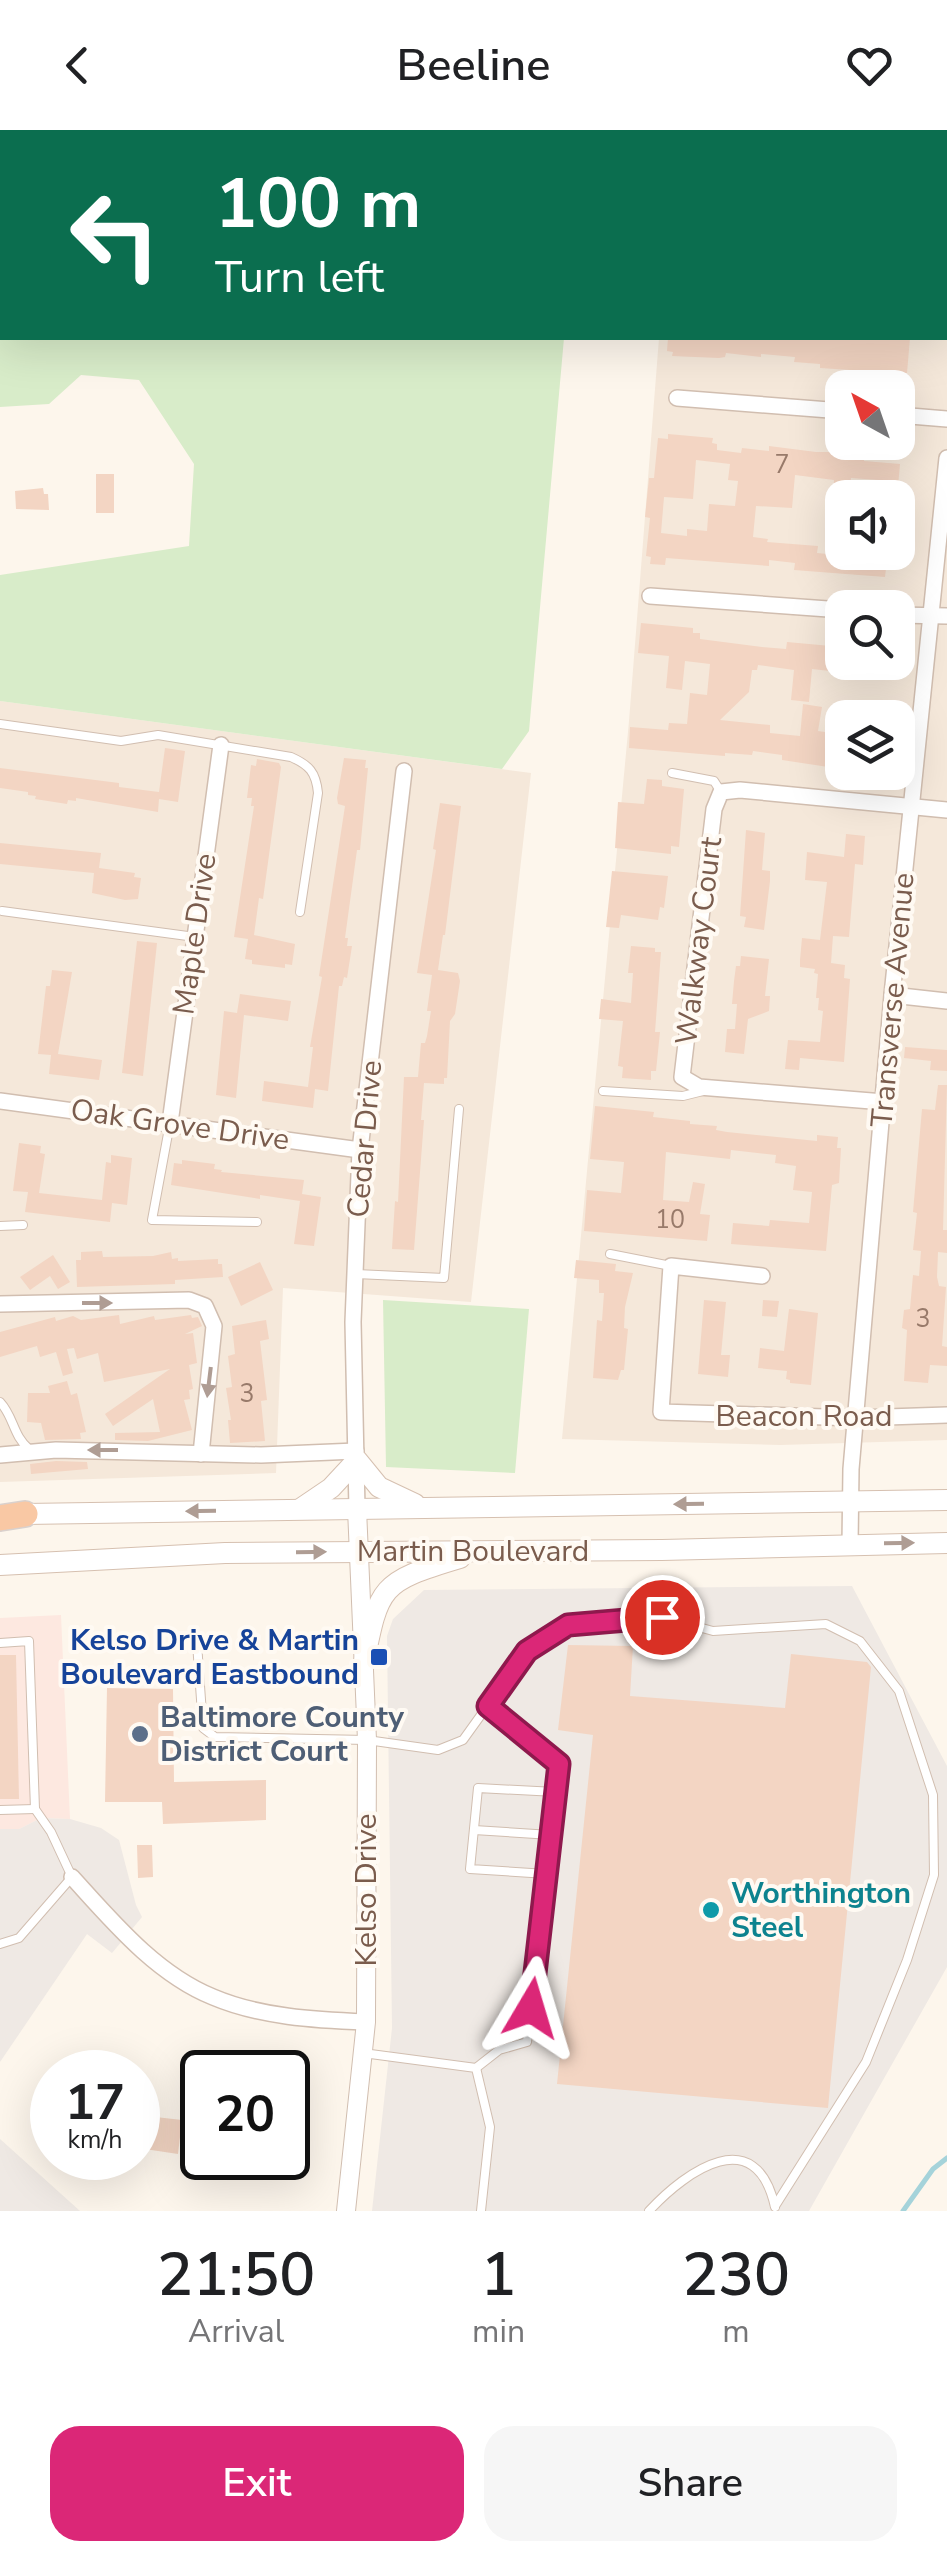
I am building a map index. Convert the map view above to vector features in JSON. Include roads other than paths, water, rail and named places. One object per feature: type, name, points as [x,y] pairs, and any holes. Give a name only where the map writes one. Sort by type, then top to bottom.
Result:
[{"type":"main road","points":[[298,1510],[346,1476],[356,1456],[379,1487],[404,1501],[432,1508]]},
{"type":"main road","name":"Martin Boulevard","points":[[8,1514],[947,1500]]},
{"type":"main road","name":"Martin Boulevard","points":[[0,1565],[225,1553],[947,1543]]},
{"type":"main road","points":[[363,1667],[375,1609],[389,1586],[416,1571],[482,1551]]},
{"type":"street","points":[[677,398],[825,410]]},
{"type":"street","points":[[915,416],[947,419]]},
{"type":"street","name":"Transverse Avenue","points":[[850,1544],[892,995],[910,806],[939,617],[947,458]]},
{"type":"street","points":[[650,596],[825,609]]},
{"type":"street","name":"Maple Drive","points":[[170,1122],[221,745]]},
{"type":"street","name":"Cedar Drive","points":[[357,1509],[360,1150],[404,771]]},
{"type":"street","points":[[721,792],[740,790],[947,810]]},
{"type":"street","name":"Walkway Court","points":[[721,792],[714,809],[682,1077],[699,1088],[884,1102]]},
{"type":"street","points":[[892,995],[947,1001]]},
{"type":"street","name":"Oak Grove Drive","points":[[0,1101],[360,1150]]},
{"type":"street","points":[[670,1266],[762,1276]]},
{"type":"street","name":"Beacon Road","points":[[670,1266],[661,1412],[857,1418],[947,1415]]},
{"type":"street","points":[[0,1304],[189,1300],[205,1306],[214,1326],[200,1454]]},
{"type":"street","points":[[0,1455],[112,1449],[356,1456]]},
{"type":"street","name":"Kelso Drive","points":[[346,2211],[366,2022],[367,1740],[357,1509]]},
{"type":"street","points":[[72,1876],[117,1926],[157,1962],[212,1997],[284,2015],[366,2022]]},
{"type":"lane","points":[[0,724],[121,741],[158,735],[291,756],[307,764],[316,777],[318,793],[300,912]]},
{"type":"lane","points":[[672,773],[714,781],[721,792]]},
{"type":"lane","points":[[2,911],[195,937]]},
{"type":"lane","points":[[604,1091],[683,1096],[714,1088]]},
{"type":"lane","points":[[356,1274],[444,1278],[459,1109]]},
{"type":"lane","points":[[170,1122],[152,1220],[257,1222]]},
{"type":"lane","points":[[0,1226],[23,1225]]},
{"type":"lane","points":[[610,1254],[670,1266]]},
{"type":"lane","points":[[0,1402],[8,1410],[17,1439],[32,1452]]},
{"type":"lane","points":[[198,1644],[202,1728],[215,1737],[367,1740],[438,1750],[463,1740],[527,1651],[568,1625],[662,1617],[713,1631],[826,1624],[860,1641],[899,1691],[933,1795],[934,1875],[907,1960],[866,2062],[774,2209]]},
{"type":"lane","points":[[0,1643],[29,1642],[35,1809],[72,1876],[18,1938],[0,1944]]},
{"type":"lane","points":[[362,2053],[476,2068],[499,2050],[528,2042],[559,1764],[488,1706]]},
{"type":"lane","points":[[547,1874],[470,1868],[478,1788],[556,1792]]},
{"type":"lane","points":[[0,1810],[35,1809]]},
{"type":"lane","points":[[474,1830],[551,1835]]},
{"type":"lane","points":[[476,2068],[490,2127],[482,2211]]},
{"type":"lane","points":[[650,2211],[690,2173],[720,2161],[734,2160],[747,2162],[758,2170],[770,2187],[774,2209]]},
{"type":"waterway","points":[[903,2211],[933,2169],[947,2158]]},
{"type":"place","name":"Kelso Drive & Martin Boulevard Eastbound","points":[[379,1657]]},
{"type":"place","name":"Baltimore County District Court","points":[[140,1734]]},
{"type":"place","name":"Worthington Steel","points":[[711,1910]]}]
